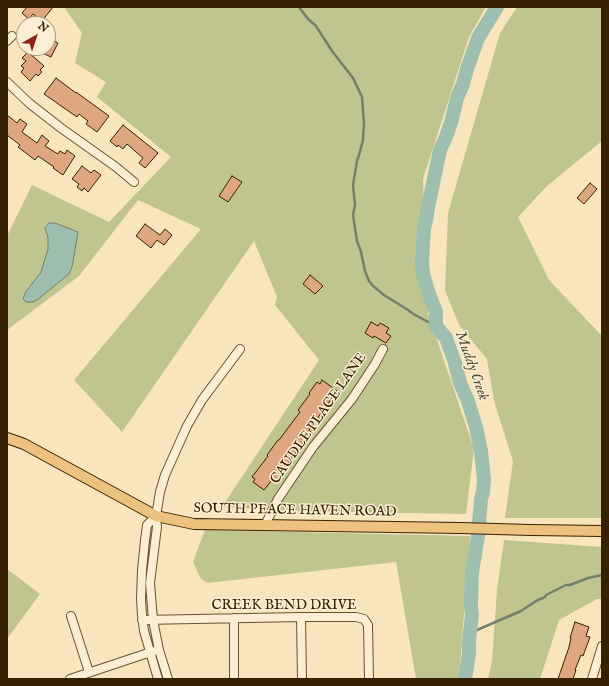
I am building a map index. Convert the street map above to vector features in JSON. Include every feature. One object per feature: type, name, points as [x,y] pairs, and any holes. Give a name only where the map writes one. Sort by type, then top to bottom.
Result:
[{"type":"main road","name":"SOUTH PEACE HAVEN ROAD","points":[[7,438],[24,444],[156,516],[194,524],[602,531]]},
{"type":"street","points":[[7,82],[34,107],[111,163],[134,182]]},
{"type":"street","points":[[168,679],[159,650],[153,620],[150,583],[157,527],[156,516],[160,492],[165,475],[187,426],[202,400],[240,349]]},
{"type":"street","name":"CAUDLE PLACE LANE","points":[[265,525],[278,499],[313,447],[352,399],[376,364],[382,350]]},
{"type":"street","points":[[156,516],[147,525],[140,599],[142,620],[158,679]]},
{"type":"street","points":[[71,616],[89,672]]},
{"type":"street","points":[[301,617],[302,679]]},
{"type":"street","name":"CREEK BEND DRIVE","points":[[142,620],[301,617],[356,617],[364,619],[367,622],[369,629],[369,679]]},
{"type":"street","points":[[234,618],[234,679]]},
{"type":"street","points":[[592,679],[602,646]]},
{"type":"street","points":[[70,679],[159,650]]},
{"type":"green space","points":[[64,7],[486,7],[469,37],[423,179],[428,313],[474,449],[466,514],[291,511],[222,507],[319,360],[275,305],[277,297],[254,241],[122,432],[74,380],[201,229],[138,200],[79,276],[7,330],[7,236],[32,185],[109,222],[171,157],[97,97],[106,82],[75,63],[82,33]]},
{"type":"green space","points":[[517,7],[602,7],[602,141],[547,186],[518,217],[549,280],[602,336],[602,518],[505,518],[513,461],[494,401],[487,359],[459,325],[445,290],[448,213],[500,33]]},
{"type":"green space","points":[[205,530],[470,536],[459,679],[416,679],[396,562],[207,583],[201,579],[193,562]]},
{"type":"green space","points":[[504,540],[602,547],[602,599],[597,599],[559,620],[540,679],[488,679],[492,661],[497,590]]},
{"type":"green space","points":[[7,569],[40,594],[7,639]]},
{"type":"shaded area","points":[[49,223],[55,223],[78,232],[72,267],[69,274],[37,300],[33,302],[26,302],[23,299],[25,293],[41,272],[48,249],[48,237],[45,228]]},
{"type":"building","points":[[27,7],[53,7],[46,16],[36,16],[33,14],[31,16],[26,16],[22,13]]},
{"type":"building","points":[[24,56],[33,56],[44,66],[40,70],[42,72],[38,76],[36,74],[30,81],[21,72],[24,68],[21,66],[26,61],[22,58]]},
{"type":"building","points":[[56,78],[109,116],[97,132],[86,124],[88,121],[79,114],[77,117],[44,94]]},
{"type":"building","points":[[7,115],[17,123],[20,119],[27,124],[22,132],[37,143],[42,135],[49,141],[45,146],[58,154],[60,151],[65,154],[67,150],[75,156],[63,175],[38,156],[35,160],[18,147],[20,145],[7,135]]},
{"type":"building","points":[[123,125],[158,153],[145,168],[139,163],[143,158],[127,144],[123,149],[118,145],[117,147],[110,141]]},
{"type":"building","points":[[82,166],[91,173],[94,170],[101,175],[88,192],[84,188],[82,191],[77,187],[79,184],[72,179]]},
{"type":"building","points":[[232,176],[242,182],[228,202],[219,196]]},
{"type":"building","points":[[590,183],[597,189],[584,204],[577,198]]},
{"type":"building","points":[[145,224],[160,235],[165,229],[172,235],[164,245],[157,240],[151,248],[136,236]]},
{"type":"building","points":[[310,275],[323,286],[315,294],[303,284]]},
{"type":"building","points":[[371,322],[378,326],[380,323],[389,328],[386,333],[391,336],[386,343],[365,333]]},
{"type":"building","points":[[322,380],[337,391],[309,430],[311,432],[280,474],[281,475],[276,482],[272,480],[264,490],[253,482],[255,479],[252,477],[300,412],[298,410],[310,394],[309,393],[317,382],[320,384]]},
{"type":"building","points":[[575,622],[589,627],[586,636],[590,637],[583,656],[581,655],[573,679],[558,679],[569,647]]},
{"type":"waterway","points":[[299,7],[308,19],[316,26],[332,51],[353,78],[362,97],[364,123],[363,140],[357,161],[353,185],[355,205],[353,215],[357,241],[369,281],[384,295],[415,315],[436,326]]},
{"type":"waterway","name":"Muddy Creek","points":[[465,679],[472,615],[472,572],[478,536],[484,480],[481,451],[476,427],[446,338],[436,326],[436,312],[423,274],[422,263],[424,228],[440,150],[446,137],[457,98],[478,38],[497,7]]},
{"type":"waterway","points":[[470,633],[521,611],[546,595],[566,585],[602,575]]}]
